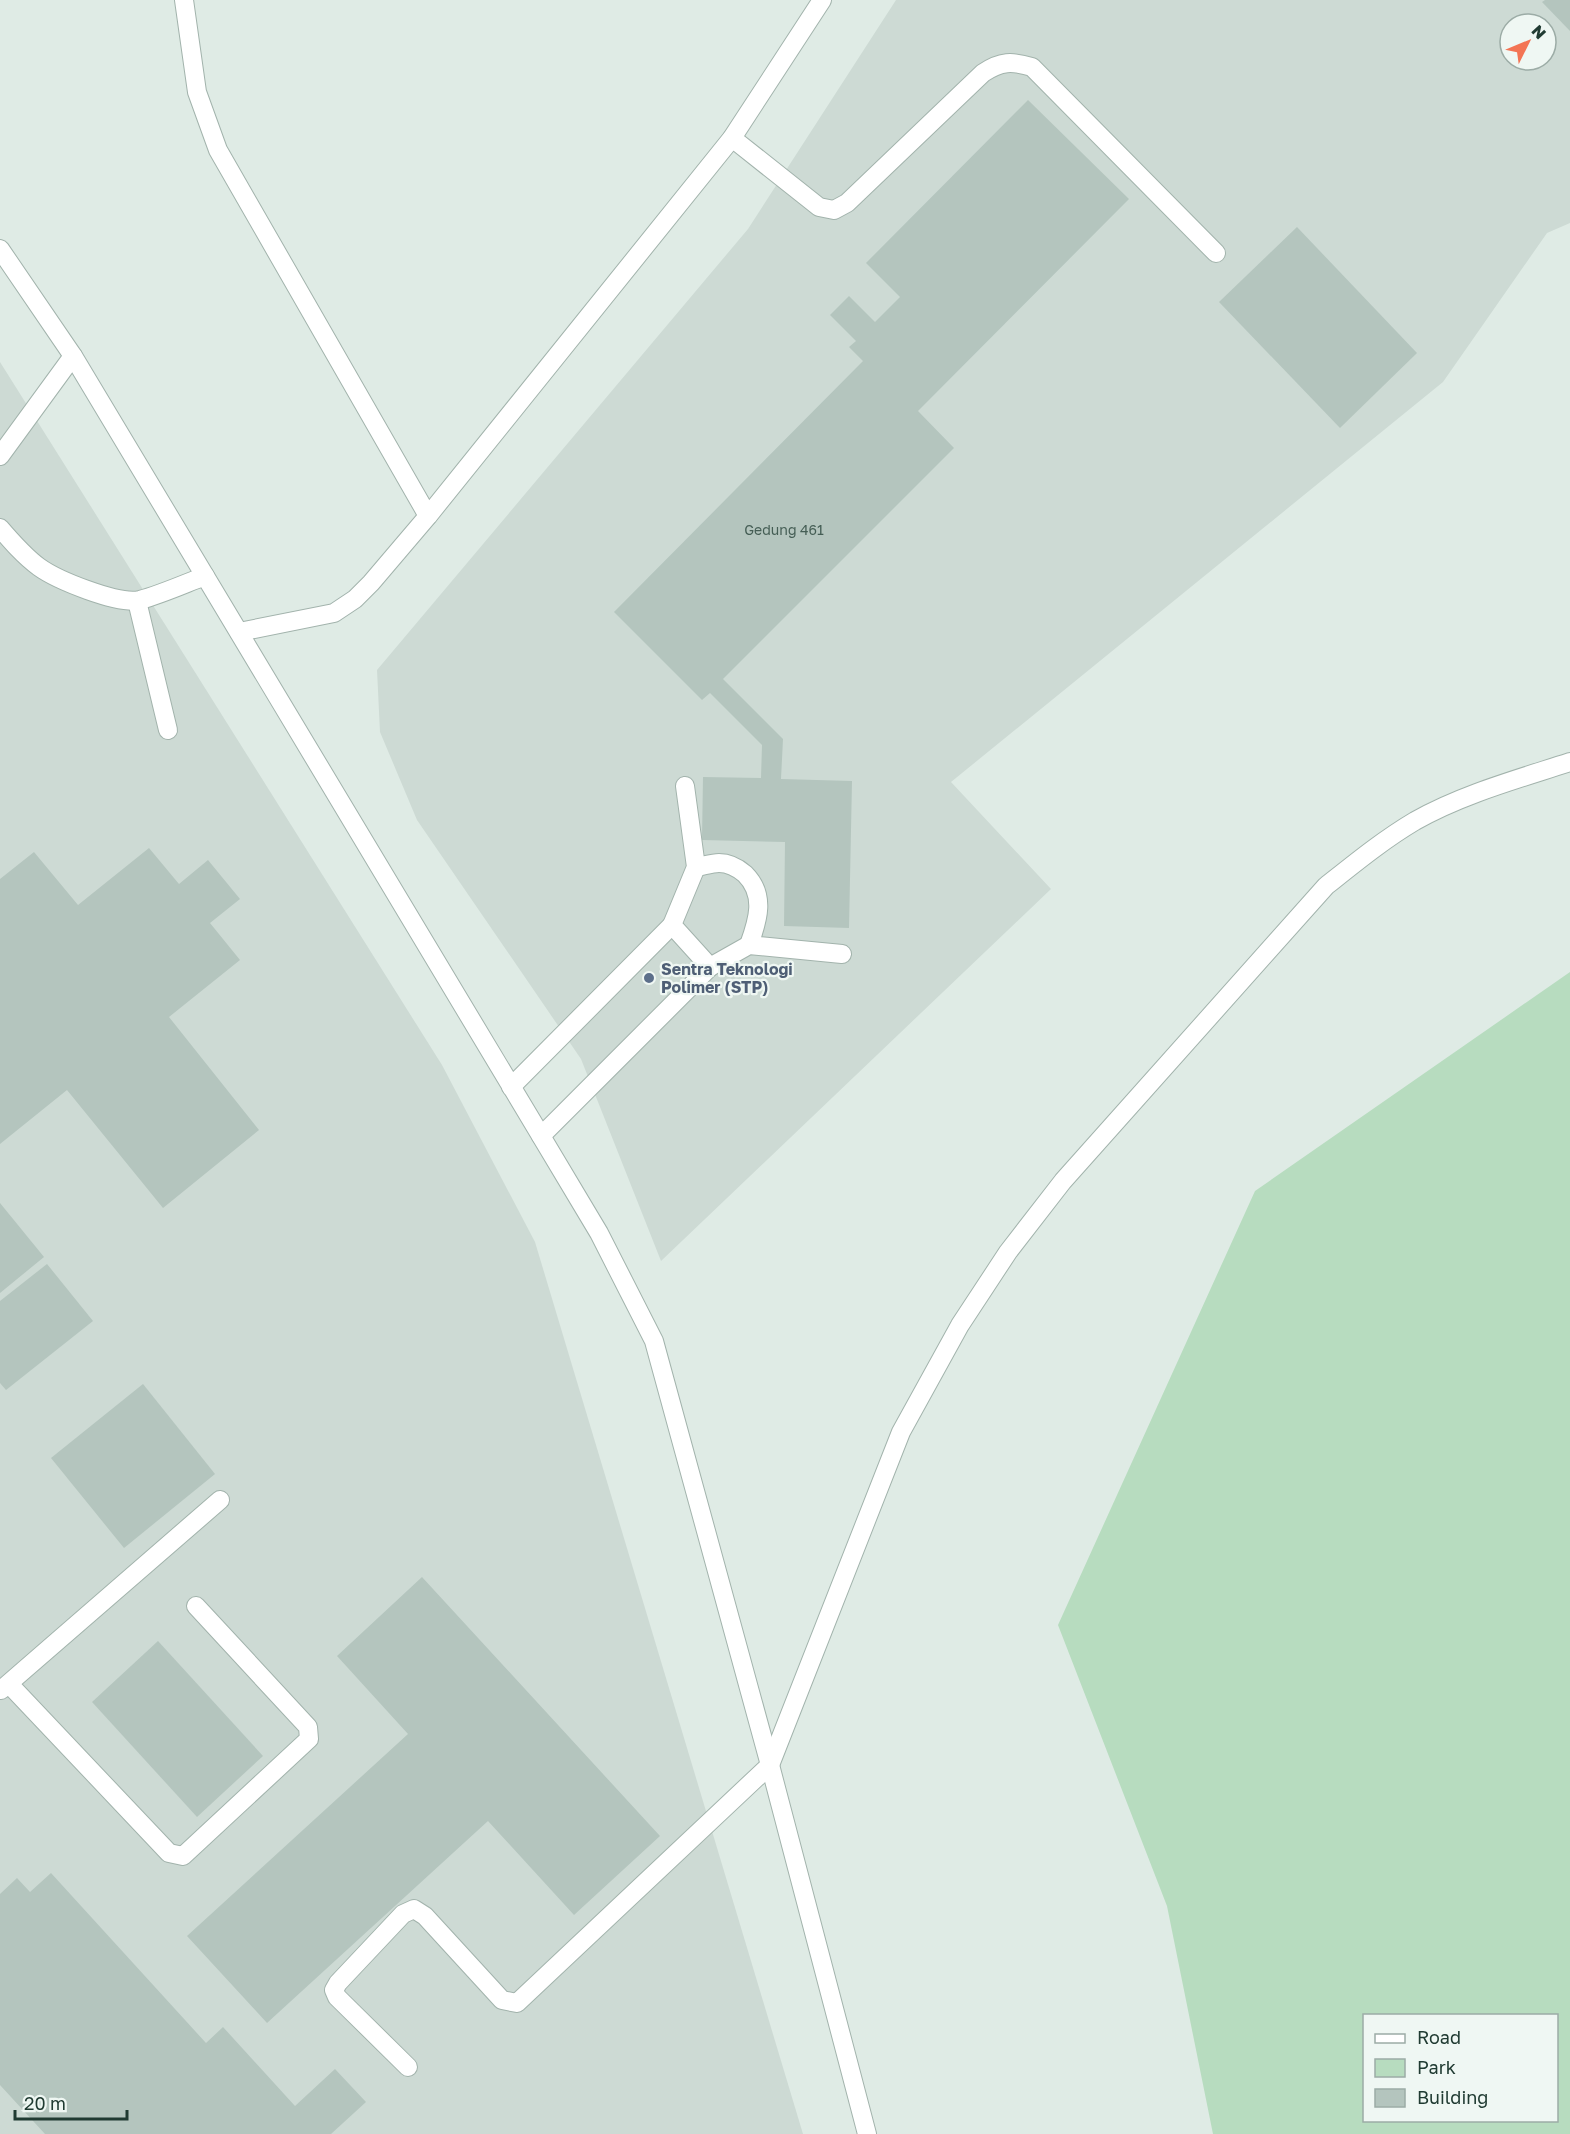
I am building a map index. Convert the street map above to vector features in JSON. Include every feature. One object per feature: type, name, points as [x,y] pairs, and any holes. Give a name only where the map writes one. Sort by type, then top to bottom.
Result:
[{"type":"lane","points":[[184,0],[197,93],[204,120],[218,150],[428,516]]},
{"type":"lane","points":[[238,632],[334,613],[355,599],[428,516],[732,138],[822,0]]},
{"type":"lane","points":[[732,138],[819,207],[834,210],[848,203],[983,73],[999,63],[1014,62],[1032,67],[1216,253]]},
{"type":"lane","points":[[0,249],[73,356],[541,1136],[599,1233],[654,1341],[770,1765],[867,2134]]},
{"type":"lane","points":[[0,456],[73,356]]},
{"type":"lane","points":[[0,528],[21,552],[42,569],[89,590],[137,601],[205,576]]},
{"type":"lane","points":[[137,601],[168,730]]},
{"type":"lane","points":[[408,2067],[337,1997],[334,1990],[403,1914],[414,1910],[425,1916],[502,2000],[517,2003],[770,1765],[902,1432],[960,1325],[1008,1252],[1063,1181],[1326,886],[1368,853],[1417,821],[1470,795],[1570,762]]},
{"type":"lane","points":[[511,1087],[672,925],[696,867],[685,786]]},
{"type":"lane","points":[[696,867],[720,863],[730,865],[740,869],[752,882],[759,897],[759,920],[749,945]]},
{"type":"lane","points":[[672,925],[710,967]]},
{"type":"lane","points":[[541,1136],[710,967],[749,945],[842,954]]},
{"type":"lane","points":[[196,1606],[308,1727],[310,1733],[309,1739],[183,1856],[169,1853],[4,1688],[220,1500]]},
{"type":"shaded area","points":[[896,0],[1570,0],[1570,223],[1547,233],[1443,382],[951,782],[1051,889],[661,1261],[581,1059],[417,820],[380,732],[377,670],[748,229]]},
{"type":"shaded area","points":[[0,362],[442,1065],[535,1242],[803,2134],[0,2134]]},
{"type":"green space","points":[[1570,972],[1570,2134],[1213,2134],[1167,1906],[1058,1625],[1255,1191]]},
{"type":"building","points":[[1570,0],[1570,31],[1558,19],[1558,12],[1552,12],[1542,2]]},
{"type":"building","points":[[1028,100],[1129,199],[918,411],[954,448],[723,679],[783,739],[781,779],[852,781],[849,928],[784,926],[785,842],[702,840],[703,777],[761,778],[762,745],[710,693],[702,700],[614,612],[863,361],[849,347],[856,341],[830,315],[849,296],[875,322],[900,297],[866,263]]},
{"type":"building","points":[[1297,227],[1417,353],[1340,428],[1219,302]]},
{"type":"building","points":[[149,848],[179,884],[208,860],[240,899],[210,923],[240,960],[169,1017],[259,1130],[163,1208],[67,1090],[0,1144],[0,879],[34,852],[78,905]]},
{"type":"building","points":[[0,1203],[44,1257],[0,1293]]},
{"type":"building","points":[[47,1264],[93,1321],[6,1390],[0,1383],[0,1301]]},
{"type":"building","points":[[143,1384],[215,1474],[124,1548],[51,1458]]},
{"type":"building","points":[[422,1577],[660,1836],[574,1915],[488,1821],[267,2023],[187,1936],[408,1734],[337,1656]]},
{"type":"building","points":[[158,1641],[263,1756],[197,1817],[92,1702]]},
{"type":"building","points":[[51,1873],[206,2043],[223,2027],[295,2106],[335,2069],[366,2102],[331,2134],[45,2134],[0,2085],[0,1894],[17,1878],[30,1892]]},
{"type":"place","name":"Sentra Teknologi Polimer (STP)","points":[[649,978]]}]
